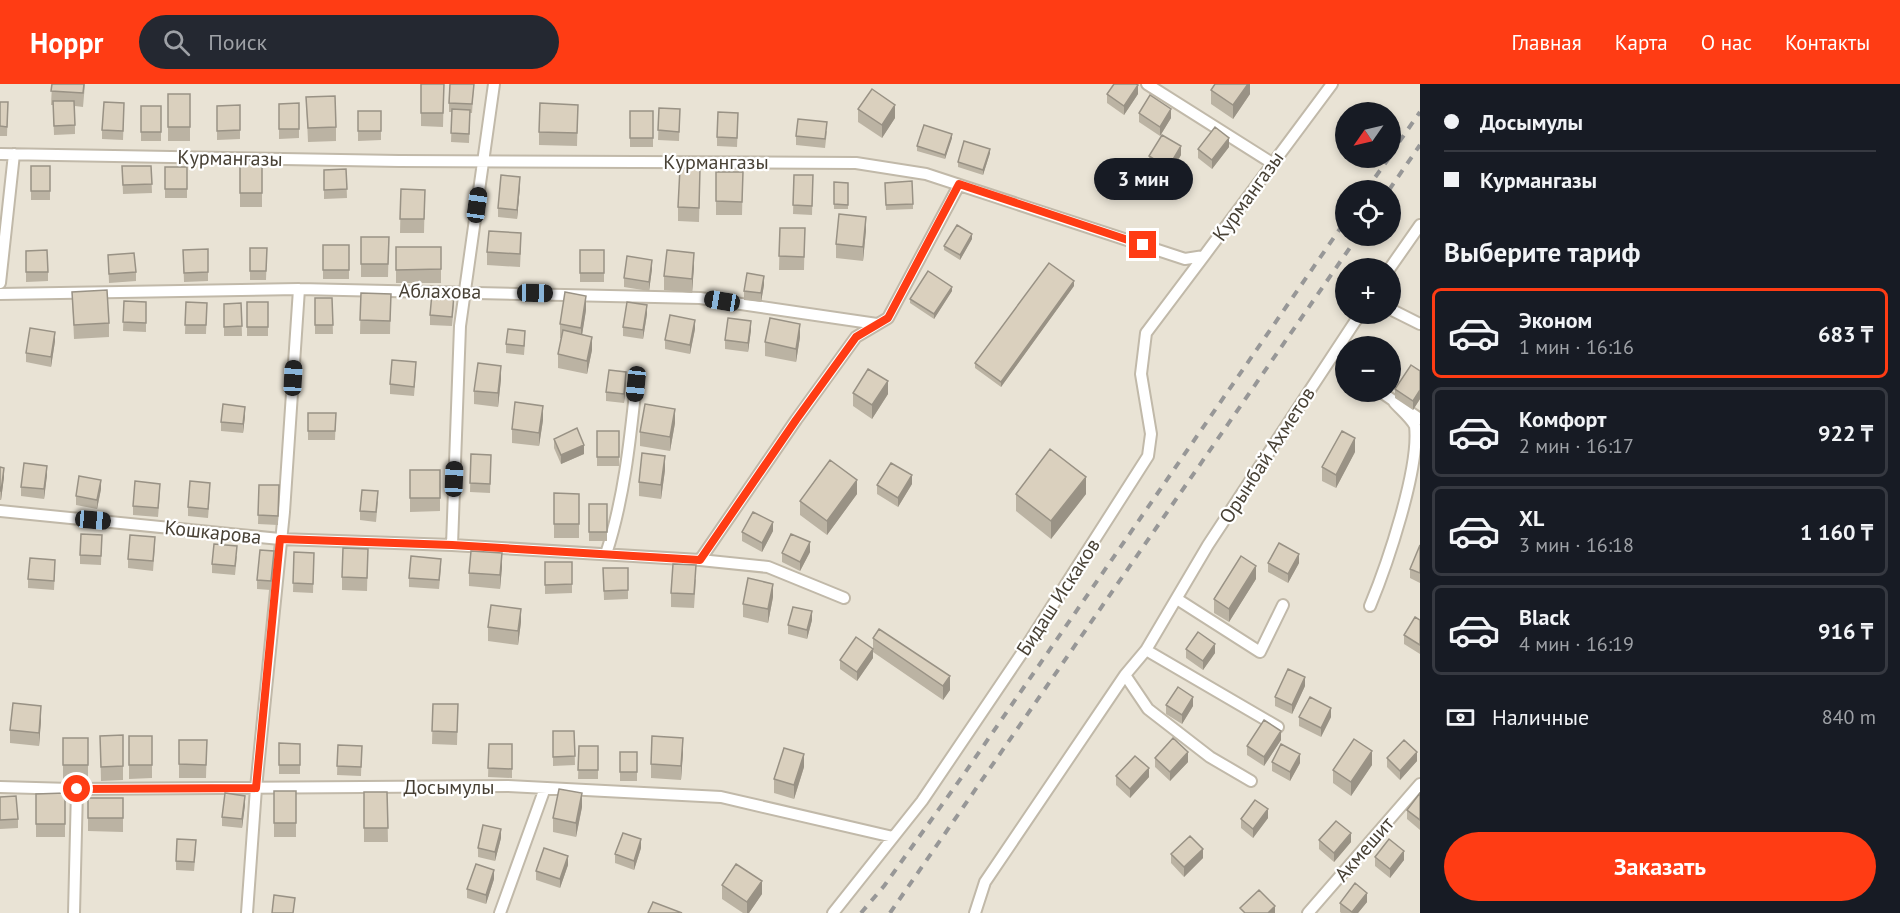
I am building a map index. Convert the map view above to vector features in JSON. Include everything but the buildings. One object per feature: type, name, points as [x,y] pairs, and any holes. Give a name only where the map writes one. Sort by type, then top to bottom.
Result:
[{"type":"street","points":[[452,545],[460,326],[494,84]]},
{"type":"street","points":[[1147,84],[1272,163]]},
{"type":"street","name":"Курмангазы","points":[[0,154],[483,162],[856,163],[926,174],[1185,259],[1204,256],[1332,84]]},
{"type":"street","points":[[0,283],[14,154]]},
{"type":"street","points":[[700,560],[856,337],[888,318],[959,184]]},
{"type":"street","points":[[1397,258],[1420,225]]},
{"type":"street","name":"Бидаш Искаков","points":[[833,913],[922,801],[1018,659],[1148,456],[1151,434],[1141,374],[1146,333],[1204,256]]},
{"type":"street","points":[[247,913],[256,788],[284,512],[299,288]]},
{"type":"street","name":"Аблахова","points":[[0,294],[299,288],[700,298],[877,324]]},
{"type":"street","points":[[1401,314],[1420,324]]},
{"type":"street","name":"Орынбай Ахметов","points":[[975,913],[985,882],[1125,675],[1146,650],[1208,545],[1335,352]]},
{"type":"street","points":[[606,554],[616,525],[629,451],[636,384]]},
{"type":"street","points":[[1394,402],[1420,419]]},
{"type":"street","points":[[1370,606],[1398,540],[1412,496],[1419,450],[1415,426],[1394,402]]},
{"type":"street","name":"Кошкарова","points":[[0,511],[280,539],[452,545],[700,560],[768,567],[844,598]]},
{"type":"street","points":[[1177,599],[1260,652],[1283,605]]},
{"type":"street","points":[[1146,650],[1278,727]]},
{"type":"street","points":[[1125,675],[1148,709],[1210,757],[1251,781]]},
{"type":"street","name":"Акмешит","points":[[1308,913],[1420,784]]},
{"type":"street","name":"Досымулы","points":[[0,787],[77,789],[508,786],[721,797],[893,837]]},
{"type":"street","points":[[500,913],[544,788]]},
{"type":"street","points":[[74,913],[77,789]]},
{"type":"shaded area","points":[[0,84],[1420,84],[1420,913],[0,913]]},
{"type":"railway","points":[[1401,139],[1420,112]]},
{"type":"railway","points":[[1396,180],[1420,145]]},
{"type":"railway","points":[[1373,180],[1382,168]]},
{"type":"railway","points":[[861,913],[884,886],[964,774],[1335,236]]},
{"type":"railway","points":[[890,913],[1351,246]]},
{"type":"route","points":[[77,789],[256,788],[280,539],[452,545],[700,560],[856,337],[888,318],[959,184],[1143,245]]}]
